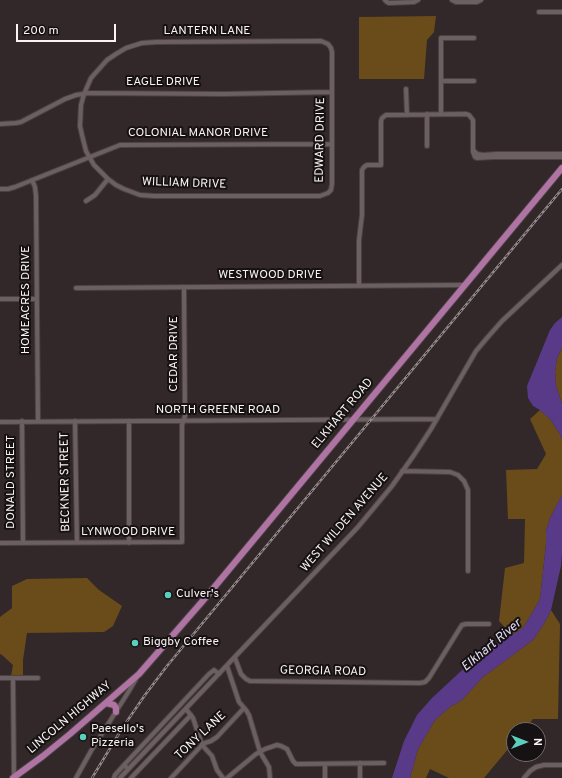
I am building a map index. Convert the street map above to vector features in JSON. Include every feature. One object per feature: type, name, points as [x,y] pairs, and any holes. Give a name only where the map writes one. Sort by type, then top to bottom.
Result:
[{"type":"highway","name":"ELKHART ROAD","points":[[139,674],[207,596],[562,168]]},
{"type":"highway","name":"LINCOLN HIGHWAY","points":[[13,778],[50,751],[139,674]]},
{"type":"highway","points":[[106,703],[114,705],[116,712]]},
{"type":"street","points":[[385,0],[389,3],[414,2],[418,0]]},
{"type":"street","points":[[452,0],[456,2],[477,2],[481,0]]},
{"type":"street","points":[[539,12],[562,12]]},
{"type":"street","points":[[441,114],[441,38],[474,38]]},
{"type":"street","name":"LANTERN LANE","points":[[84,94],[91,78],[98,68],[107,60],[126,48],[142,43],[321,41],[328,44]]},
{"type":"street","name":"EDWARD DRIVE","points":[[237,196],[320,196],[328,193],[330,190],[332,184],[332,52],[328,44]]},
{"type":"street","points":[[441,81],[474,82]]},
{"type":"street","points":[[406,89],[406,115]]},
{"type":"street","name":"EAGLE DRIVE","points":[[0,124],[21,122],[65,99],[84,94],[332,92]]},
{"type":"street","name":"WILLIAM DRIVE","points":[[84,94],[81,105],[80,126],[84,144],[98,169],[116,185],[147,196],[237,196]]},
{"type":"street","points":[[359,286],[362,170],[367,165],[381,165],[381,121],[382,118],[388,114],[466,114],[472,117],[473,149],[477,154],[562,155]]},
{"type":"street","points":[[427,114],[427,146]]},
{"type":"street","name":"COLONIAL MANOR DRIVE","points":[[0,189],[8,189],[116,146],[125,144],[332,144]]},
{"type":"street","points":[[86,201],[95,195],[108,179]]},
{"type":"street","name":"HOMEACRES DRIVE","points":[[32,180],[36,196],[38,421]]},
{"type":"street","name":"WEST WILDEN AVENUE","points":[[120,778],[358,527],[402,471],[431,429],[476,352],[502,321],[562,265]]},
{"type":"street","name":"WESTWOOD DRIVE","points":[[76,288],[464,285]]},
{"type":"street","name":"CEDAR DRIVE","points":[[183,421],[185,416],[184,287]]},
{"type":"street","points":[[0,299],[37,299]]},
{"type":"street","name":"NORTH GREENE ROAD","points":[[0,422],[437,419]]},
{"type":"street","name":"DONALD STREET","points":[[22,421],[23,543]]},
{"type":"street","name":"BECKNER STREET","points":[[75,421],[77,543]]},
{"type":"street","points":[[129,421],[129,543]]},
{"type":"street","name":"LYNWOOD DRIVE","points":[[0,543],[182,542],[183,421]]},
{"type":"street","points":[[402,471],[450,472],[458,475],[464,481],[468,490],[468,571]]},
{"type":"street","name":"GEORGIA ROAD","points":[[235,658],[242,674],[250,681],[420,683],[425,682],[429,678],[462,625],[489,624]]},
{"type":"street","points":[[227,666],[236,696],[249,715],[260,752],[269,767],[270,778]]},
{"type":"street","points":[[114,778],[124,765],[214,670],[219,674]]},
{"type":"street","points":[[76,778],[139,674]]},
{"type":"street","points":[[0,678],[38,678]]},
{"type":"street","points":[[13,778],[14,678]]},
{"type":"street","name":"TONY LANE","points":[[171,778],[202,745],[214,739],[244,708]]},
{"type":"street","points":[[186,709],[191,715],[202,745],[212,756],[217,770],[223,778]]},
{"type":"street","points":[[131,778],[191,715]]},
{"type":"street","points":[[170,717],[174,721]]},
{"type":"street","points":[[227,778],[260,752],[270,747],[281,746],[287,749],[296,764],[384,763]]},
{"type":"street","points":[[360,763],[360,778]]},
{"type":"street","points":[[325,764],[326,778]]},
{"type":"street","points":[[124,765],[128,769]]},
{"type":"street","points":[[524,778],[536,767],[544,765],[562,765]]},
{"type":"shaded area","points":[[436,16],[434,32],[427,40],[424,79],[359,79],[359,17]]},
{"type":"shaded area","points":[[562,317],[562,348],[557,358],[555,372],[556,385],[562,404],[562,439],[550,419],[533,406],[528,398],[527,386],[550,330]]},
{"type":"shaded area","points":[[562,348],[562,404],[556,385],[555,372],[557,358]]},
{"type":"shaded area","points":[[540,410],[550,419],[562,439],[562,495],[550,518],[546,531],[540,599],[522,629],[512,635],[499,621],[505,568],[524,563],[525,519],[508,519],[506,470],[537,469],[546,454],[530,419]]},
{"type":"shaded area","points":[[562,495],[561,566],[551,610],[545,622],[533,640],[483,677],[462,700],[450,707],[435,720],[418,749],[410,778],[392,778],[404,741],[417,715],[432,698],[474,659],[486,650],[522,629],[528,620],[540,599],[546,531],[550,518]]},
{"type":"shaded area","points":[[87,578],[99,590],[122,606],[113,626],[104,632],[27,633],[23,660],[23,676],[11,676],[13,665],[0,654],[0,617],[12,608],[12,586],[27,579]]},
{"type":"shaded area","points":[[551,610],[560,624],[558,719],[533,719],[531,722],[506,722],[506,752],[484,778],[449,778],[430,769],[426,778],[410,778],[418,749],[435,720],[450,707],[462,700],[483,677],[533,640]]},
{"type":"railway","points":[[92,778],[123,727],[167,666],[562,189]]},
{"type":"place","name":"Culver's","points":[[168,595]]},
{"type":"place","name":"Biggby Coffee","points":[[135,643]]},
{"type":"place","name":"Paesello's Pizzeria","points":[[83,737]]},
{"type":"water label","name":"Elkhart River","points":[[492,646]]}]
